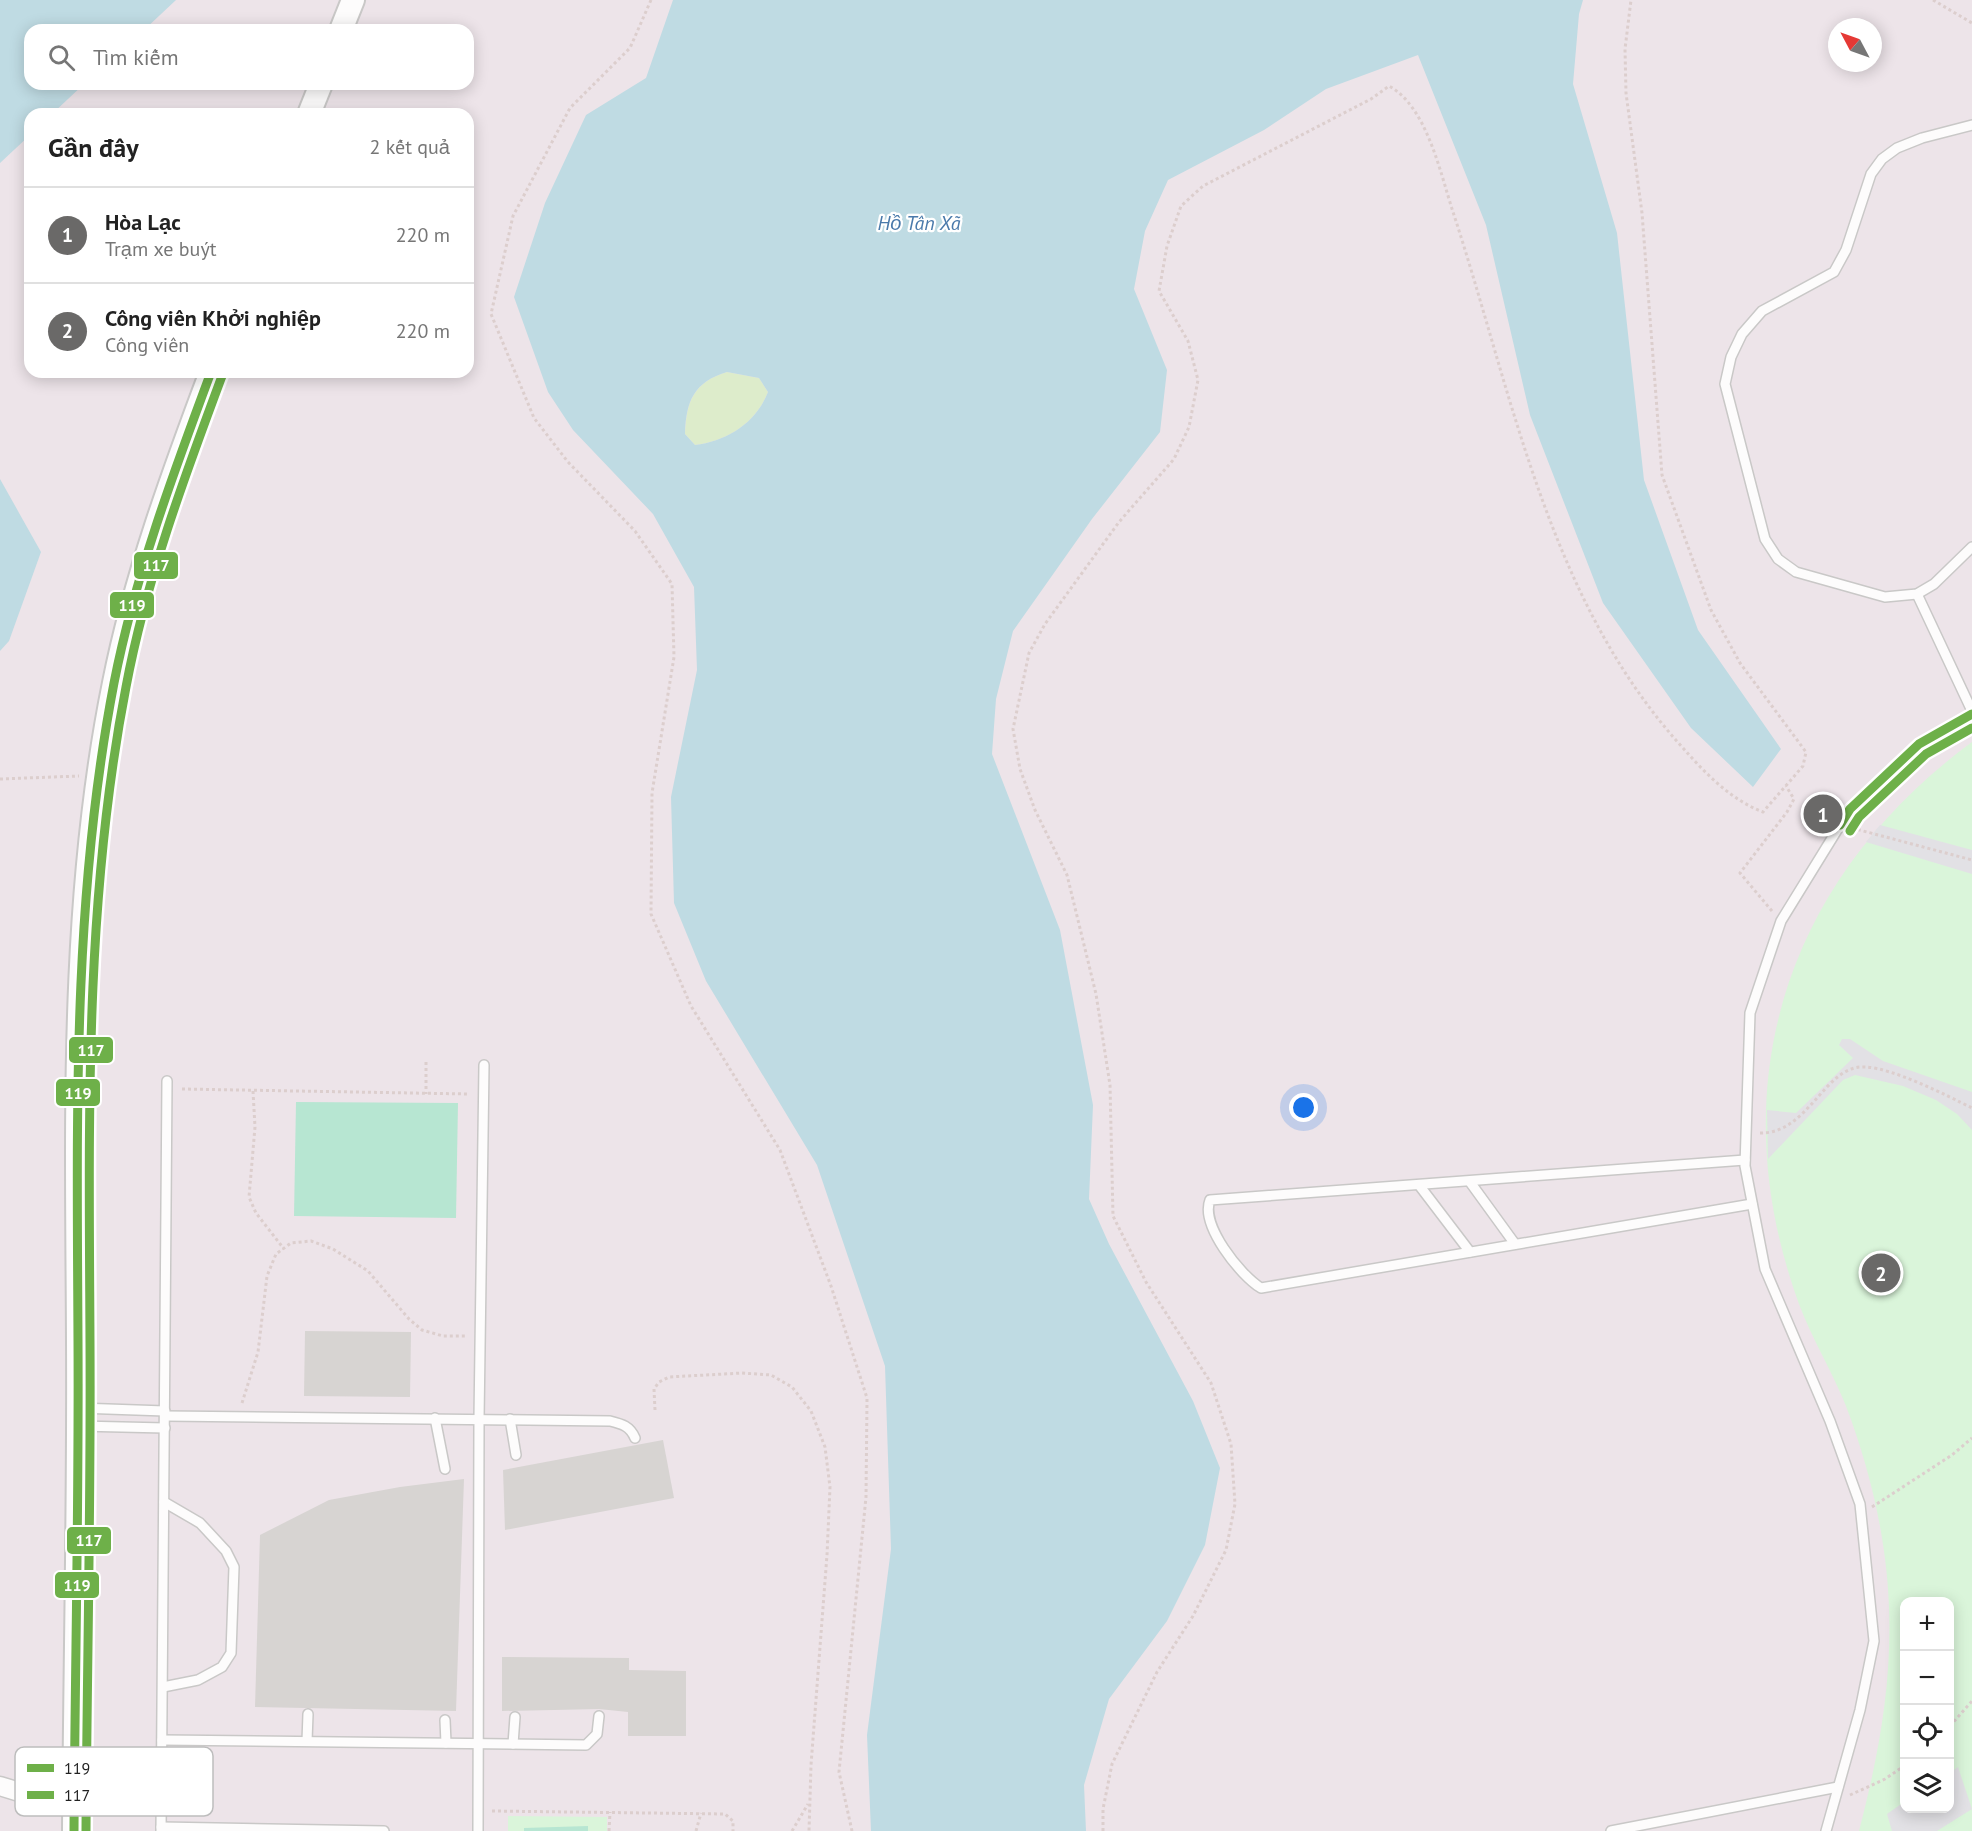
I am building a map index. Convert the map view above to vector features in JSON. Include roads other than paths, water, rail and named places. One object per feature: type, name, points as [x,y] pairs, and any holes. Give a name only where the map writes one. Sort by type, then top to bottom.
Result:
[{"type":"street","points":[[343,24],[353,0]]},
{"type":"street","points":[[311,108],[319,90]]},
{"type":"street","points":[[75,1747],[79,1417],[79,984],[87,867],[98,775],[114,681],[146,560],[179,458],[209,378]]},
{"type":"street","points":[[0,1786],[15,1793]]},
{"type":"lane","points":[[1972,125],[1922,138],[1897,148],[1882,159],[1867,183],[1846,250],[1834,272],[1762,311],[1742,334],[1731,357],[1725,384],[1765,539],[1778,560],[1796,572],[1885,597],[1917,594],[1934,584],[1972,547]]},
{"type":"lane","points":[[1826,1831],[1860,1710],[1874,1641],[1860,1504],[1830,1421],[1765,1269],[1752,1204],[1745,1160],[1750,1013],[1781,921],[1850,810],[1919,744],[1972,713],[1917,594]]},
{"type":"lane","points":[[478,1831],[479,1419],[484,1065]]},
{"type":"lane","points":[[162,1747],[167,1082]]},
{"type":"lane","points":[[1745,1160],[1210,1200],[1207,1208],[1212,1229],[1226,1250],[1253,1283],[1261,1288],[1752,1204]]},
{"type":"lane","points":[[1470,1182],[1515,1244]]},
{"type":"lane","points":[[1419,1185],[1470,1252]]},
{"type":"lane","points":[[79,1417],[165,1414],[610,1421],[623,1424],[632,1430],[635,1438]]},
{"type":"lane","points":[[79,1417],[165,1428]]},
{"type":"lane","points":[[435,1418],[445,1469]]},
{"type":"lane","points":[[510,1419],[516,1455]]},
{"type":"lane","points":[[163,1688],[198,1680],[222,1667],[231,1653],[234,1567],[226,1551],[200,1522],[164,1502]]},
{"type":"lane","points":[[307,1742],[308,1714]]},
{"type":"lane","points":[[162,1740],[586,1745],[597,1734],[598,1716]]},
{"type":"lane","points":[[513,1744],[515,1717]]},
{"type":"lane","points":[[445,1720],[446,1743]]},
{"type":"lane","points":[[1611,1831],[1838,1787]]},
{"type":"lane","points":[[161,1829],[384,1831]]},
{"type":"water","points":[[0,0],[176,0],[150,24],[24,24],[24,90],[78,90],[58,108],[24,108],[24,141],[0,163]]},
{"type":"water","name":"Hồ Tân Xã","points":[[673,0],[1583,0],[1579,14],[1573,84],[1617,233],[1644,480],[1698,630],[1781,749],[1753,787],[1691,728],[1603,603],[1530,415],[1486,225],[1418,55],[1326,89],[1264,130],[1168,180],[1145,231],[1134,289],[1167,370],[1160,432],[1092,519],[1013,631],[996,699],[992,754],[1060,930],[1093,1105],[1089,1199],[1109,1244],[1193,1401],[1220,1468],[1205,1545],[1167,1621],[1109,1699],[1084,1785],[1086,1831],[871,1831],[867,1735],[891,1549],[885,1366],[817,1165],[706,981],[674,903],[671,797],[697,670],[694,587],[653,514],[573,430],[548,392],[514,297],[545,203],[586,115],[646,78]],"holes":[[[727,372],[759,378],[768,392],[756,413],[739,429],[729,435],[695,445],[685,434],[687,412],[699,387]]]},
{"type":"water","points":[[0,479],[41,552],[9,641],[0,651]]},
{"type":"place","name":"Hòa Lạc","points":[[1823,814]]},
{"type":"place","name":"Công viên Khởi nghiệp","points":[[1881,1273]]}]
